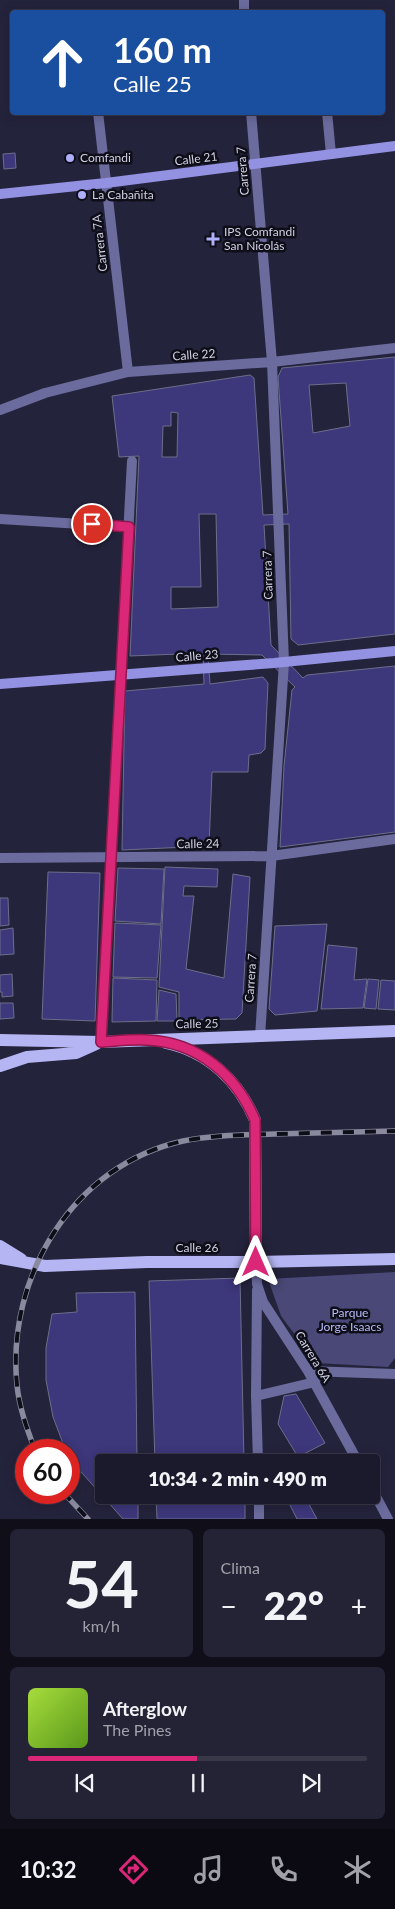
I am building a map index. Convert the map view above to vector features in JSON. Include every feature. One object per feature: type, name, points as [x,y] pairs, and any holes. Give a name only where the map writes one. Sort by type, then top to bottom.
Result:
[{"type":"main road","name":"Calle 21","points":[[0,194],[106,183],[395,146]]},
{"type":"main road","name":"Calle 23","points":[[0,684],[284,662],[395,651]]},
{"type":"main road","name":"Calle 25","points":[[0,1040],[101,1042],[395,1031]]},
{"type":"main road","points":[[148,1040],[177,1045],[218,1067],[235,1084],[249,1104],[255,1120],[256,1135],[256,1262]]},
{"type":"main road","points":[[0,1066],[6,1062],[28,1057],[76,1053],[101,1042]]},
{"type":"main road","points":[[0,1246],[28,1264]]},
{"type":"main road","name":"Calle 26","points":[[0,1258],[45,1266],[147,1262],[395,1259]]},
{"type":"main road","points":[[0,1268],[28,1264]]},
{"type":"street","name":"Carrera 7A","points":[[98,115],[128,372]]},
{"type":"street","name":"Carrera 7","points":[[251,115],[272,362],[284,662],[260,1036]]},
{"type":"street","points":[[327,115],[331,154]]},
{"type":"street","name":"Calle 22","points":[[0,410],[45,393],[128,372],[272,362],[395,348]]},
{"type":"street","points":[[101,1042],[132,461]]},
{"type":"street","points":[[0,519],[129,527]]},
{"type":"street","name":"Calle 24","points":[[0,858],[271,856],[395,839]]},
{"type":"street","name":"Carrera 6A","points":[[256,1262],[257,1284],[263,1302],[315,1382],[354,1454]]},
{"type":"street","points":[[257,1284],[258,1454]]},
{"type":"street","points":[[308,1371],[395,1374]]},
{"type":"street","points":[[256,1396],[315,1382]]},
{"type":"street","points":[[259,1504],[259,1519]]},
{"type":"street","points":[[380,1504],[388,1519]]},
{"type":"green space","name":"Parque Jorge Isaacs","points":[[395,1272],[395,1358],[388,1367],[316,1363],[281,1316],[268,1279]]},
{"type":"building","points":[[15,153],[16,168],[4,169],[3,154]]},
{"type":"building","points":[[395,357],[395,634],[298,645],[291,639],[289,524],[264,525],[271,645],[303,678],[307,675],[395,666],[395,832],[280,847],[284,766],[292,690],[295,687],[262,655],[208,654],[210,684],[263,677],[268,683],[265,749],[261,753],[249,755],[248,772],[212,772],[209,846],[122,850],[125,691],[204,684],[203,653],[130,656],[139,456],[119,457],[112,396],[250,375],[254,378],[263,515],[288,514],[278,377],[282,368]],"holes":[[[346,383],[350,426],[313,433],[309,385]],[[171,412],[178,413],[177,457],[162,457],[163,426],[171,426]],[[199,514],[216,514],[218,607],[171,609],[171,587],[201,587]]]},
{"type":"building","points":[[165,867],[218,869],[217,887],[184,886],[183,896],[194,896],[186,969],[224,978],[233,874],[250,877],[242,1013],[236,1019],[179,1020],[179,992],[159,987]]},
{"type":"building","points":[[118,868],[164,869],[161,924],[115,921]]},
{"type":"building","points":[[48,872],[100,873],[95,1021],[42,1019]]},
{"type":"building","points":[[0,898],[8,898],[9,925],[0,926]]},
{"type":"building","points":[[115,923],[161,925],[157,978],[113,977]]},
{"type":"building","points":[[327,924],[317,1011],[275,1015],[269,1009],[275,926]]},
{"type":"building","points":[[13,928],[14,954],[0,955],[0,930]]},
{"type":"building","points":[[328,945],[357,948],[354,980],[367,979],[363,1008],[321,1009]]},
{"type":"building","points":[[12,974],[13,996],[2,997],[2,992],[0,992],[0,975]]},
{"type":"building","points":[[113,978],[157,980],[156,1021],[112,1022]]},
{"type":"building","points":[[368,979],[379,980],[376,1009],[364,1008]]},
{"type":"building","points":[[381,980],[395,981],[395,1010],[378,1009]]},
{"type":"building","points":[[159,990],[176,994],[177,1021],[157,1021]]},
{"type":"building","points":[[0,1003],[13,1003],[14,1018],[0,1019]]},
{"type":"building","points":[[240,1278],[244,1454],[155,1454],[149,1281]]},
{"type":"building","points":[[135,1292],[137,1454],[95,1454],[95,1488],[80,1471],[80,1439],[61,1439],[53,1417],[46,1380],[46,1348],[52,1314],[77,1312],[76,1293]]},
{"type":"building","points":[[296,1394],[325,1443],[304,1454],[296,1454],[278,1424],[284,1396]]},
{"type":"building","points":[[110,1504],[138,1504],[138,1519],[123,1519]]},
{"type":"building","points":[[156,1504],[245,1504],[245,1519],[157,1519]]},
{"type":"building","points":[[290,1504],[309,1504],[317,1519],[297,1519]]},
{"type":"railway","points":[[31,1439],[21,1410],[17,1385],[16,1344],[23,1305],[36,1267],[55,1232],[79,1200],[109,1174],[144,1154],[183,1141],[240,1135],[395,1131]]},
{"type":"railway","points":[[74,1504],[88,1519]]},
{"type":"place","name":"Comfandi","points":[[70,158]]},
{"type":"place","name":"La Cabañita","points":[[82,195]]},
{"type":"place","name":"IPS Comfandi San Nicolás","points":[[213,239]]},
{"type":"route","points":[[92,524],[129,527],[101,1042],[148,1040],[177,1045],[196,1053],[218,1067],[235,1084],[249,1104],[255,1120],[257,1141],[256,1262]]}]
